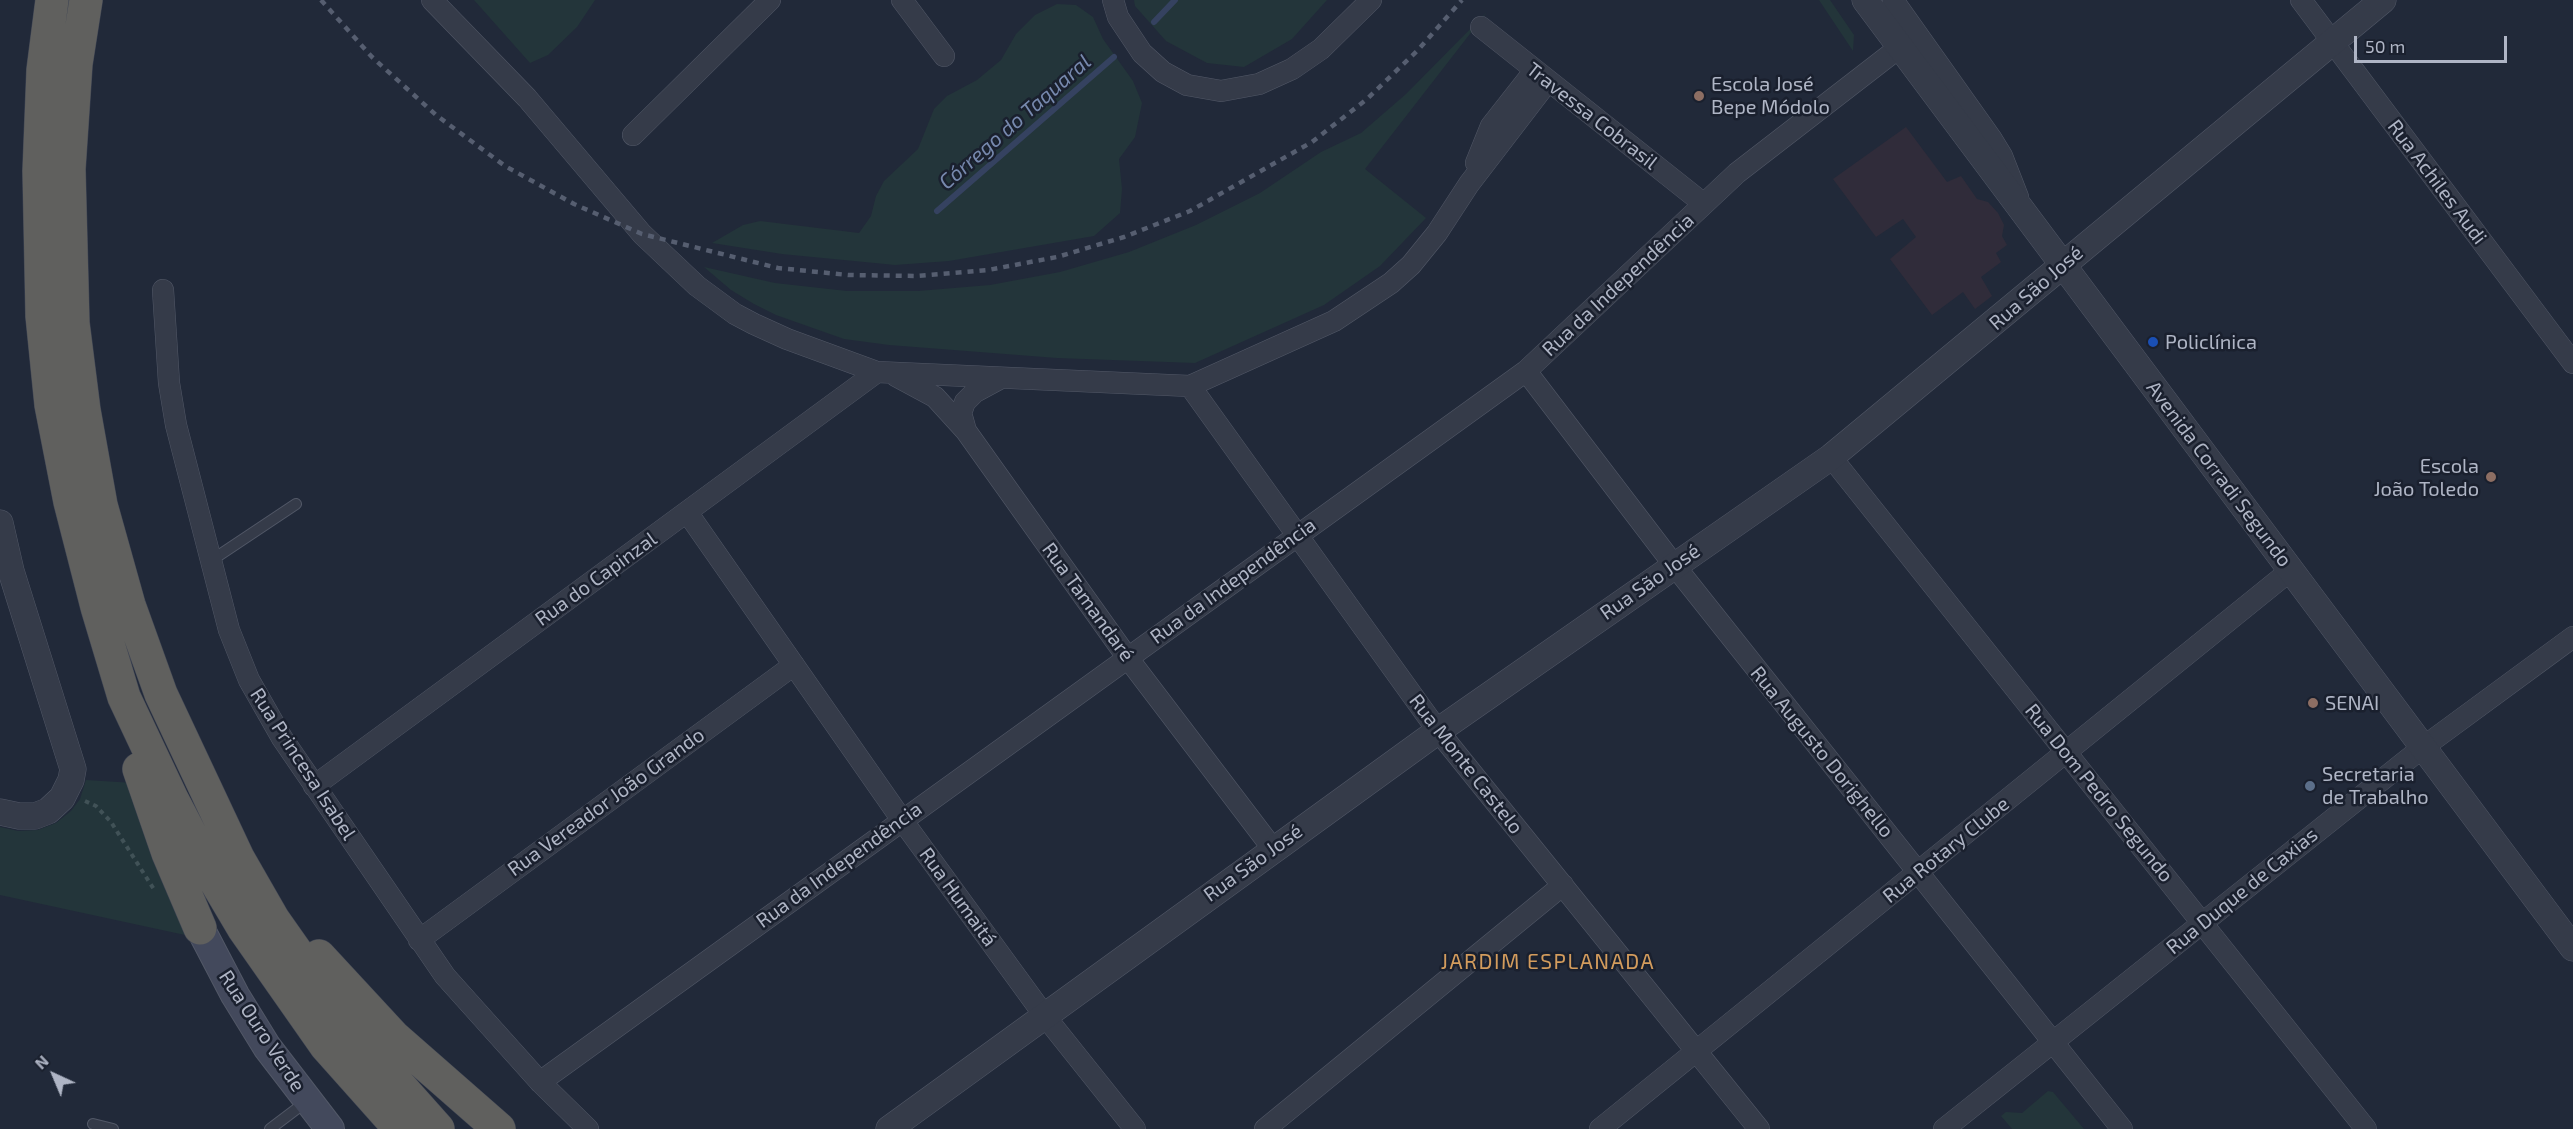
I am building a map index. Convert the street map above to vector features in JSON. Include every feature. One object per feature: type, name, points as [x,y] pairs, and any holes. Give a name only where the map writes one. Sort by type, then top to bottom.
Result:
[{"type":"highway","points":[[52,0],[44,70],[39,171],[39,253],[50,394],[70,502],[97,607],[124,697],[136,760],[154,814],[200,928]]},
{"type":"highway","points":[[86,0],[76,64],[69,169],[73,323],[84,410],[101,505],[129,605],[161,694],[238,858],[273,919],[356,1037],[438,1129]]},
{"type":"highway","points":[[124,697],[203,860],[244,929],[326,1046],[400,1129]]},
{"type":"highway","points":[[238,858],[331,970],[394,1037],[499,1129]]},
{"type":"main road","name":"Rua Ouro Verde","points":[[200,928],[235,995],[267,1047],[330,1129]]},
{"type":"street","points":[[432,0],[520,91],[642,234],[697,286],[735,314],[754,324],[787,339],[883,372],[1190,386],[1334,321],[1391,283],[1411,265],[1437,234],[1469,184],[1491,126],[1541,75]]},
{"type":"street","points":[[633,135],[770,0]]},
{"type":"street","points":[[902,0],[944,56]]},
{"type":"street","points":[[1113,0],[1118,17],[1142,54],[1163,72],[1187,85],[1221,91],[1259,84],[1292,69],[1321,49],[1371,0]]},
{"type":"street","name":"Avenida Corradi Segundo","points":[[1865,0],[2573,948]]},
{"type":"street","points":[[1893,0],[2002,156],[2025,214]]},
{"type":"street","name":"Rua Achiles Audi","points":[[2301,0],[2573,363]]},
{"type":"street","name":"Rua São José","points":[[889,1129],[1438,731],[1831,457],[2035,291],[2062,264],[2383,0]]},
{"type":"street","name":"Travessa Cobrasil","points":[[1480,27],[1704,204]]},
{"type":"street","name":"Rua da Independência","points":[[540,1082],[1526,371],[1737,173],[1900,47]]},
{"type":"street","name":"Rua Princesa Isabel","points":[[163,290],[169,382],[174,414],[229,630],[249,680],[282,738],[445,976],[540,1082],[588,1129]]},
{"type":"street","name":"Rua Augusto Dorighello","points":[[1526,371],[1674,565],[2122,1129]]},
{"type":"street","name":"Rua Tamandaré","points":[[883,372],[935,398],[966,431],[1127,657],[1273,849]]},
{"type":"street","name":"Rua do Capinzal","points":[[314,786],[687,512],[883,372]]},
{"type":"street","points":[[966,431],[962,413],[965,402],[975,392],[1001,378]]},
{"type":"street","name":"Rua Monte Castelo","points":[[1190,386],[1438,731],[1759,1129]]},
{"type":"street","name":"Rua Dom Pedro Segundo","points":[[1831,457],[2366,1129]]},
{"type":"street","name":"Rua Humaitá","points":[[687,512],[902,820],[1044,1015],[1135,1129]]},
{"type":"street","points":[[0,523],[5,571],[73,769],[64,795],[48,811],[35,816],[0,812]]},
{"type":"street","name":"Rua Rotary Clube","points":[[1600,1129],[2291,570]]},
{"type":"street","name":"Rua Duque de Caxias","points":[[1944,1129],[2422,748],[2573,637]]},
{"type":"street","name":"Rua Vereador João Grando","points":[[419,940],[794,665]]},
{"type":"street","points":[[1265,1129],[1563,885]]},
{"type":"lane","points":[[212,560],[296,504]]},
{"type":"lane","points":[[270,1129],[307,1101]]},
{"type":"lane","points":[[93,1124],[113,1129]]},
{"type":"path","points":[[64,795],[96,806],[111,822],[151,887],[159,894]]},
{"type":"shaded area","points":[[474,0],[595,0],[577,27],[548,55],[530,63]]},
{"type":"shaded area","points":[[1134,0],[1327,0],[1292,39],[1244,67],[1207,63],[1166,41],[1135,6]]},
{"type":"shaded area","points":[[1819,0],[1830,0],[1854,35],[1853,51]]},
{"type":"shaded area","points":[[1057,4],[1076,5],[1093,17],[1103,39],[1133,81],[1142,103],[1135,137],[1119,159],[1122,189],[1120,213],[1094,236],[949,261],[895,265],[782,254],[712,243],[743,225],[760,221],[859,233],[871,216],[876,196],[884,181],[918,149],[934,109],[947,96],[977,80],[1001,60],[1016,34],[1035,15]]},
{"type":"shaded area","points":[[1487,12],[1365,169],[1426,218],[1380,266],[1324,305],[1195,363],[1057,358],[889,345],[844,339],[776,315],[754,304],[731,290],[704,267],[775,283],[847,291],[918,291],[990,285],[1060,272],[1129,252],[1196,225],[1260,193],[1321,152],[1361,133],[1406,94]]},
{"type":"shaded area","points":[[1906,127],[1947,182],[1961,176],[1977,199],[1988,202],[1998,213],[2004,225],[2002,236],[2007,245],[1996,253],[2001,262],[1981,277],[1992,296],[1975,309],[1963,292],[1932,315],[1890,259],[1916,237],[1903,219],[1876,237],[1833,179]]},
{"type":"shaded area","points":[[86,780],[134,783],[185,935],[0,895],[0,827],[18,831],[38,830],[56,823],[71,811],[80,799]]},
{"type":"shaded area","points":[[2048,1091],[2053,1092],[2084,1129],[2012,1129],[2001,1116],[2006,1112],[2022,1113]]},
{"type":"waterway","name":"Córrego do Taquaral","points":[[1154,22],[1175,0]]},
{"type":"waterway","name":"Córrego do Taquaral","points":[[937,211],[1114,57]]},
{"type":"railway","points":[[321,0],[372,57],[436,115],[505,166],[574,204],[642,234],[778,268],[848,275],[918,276],[988,270],[1057,257],[1124,237],[1190,211],[1312,142],[1367,99],[1418,50],[1462,0]]},
{"type":"place","name":"Escola José Bepe Módolo","points":[[1699,96]]},
{"type":"place","name":"Policlínica","points":[[2153,342]]},
{"type":"place","name":"Escola João Toledo","points":[[2491,477]]},
{"type":"place","name":"SENAI","points":[[2313,703]]},
{"type":"place","name":"Secretaria de Trabalho","points":[[2310,786]]},
{"type":"district","name":"JARDIM ESPLANADA","points":[[1548,962]]}]
